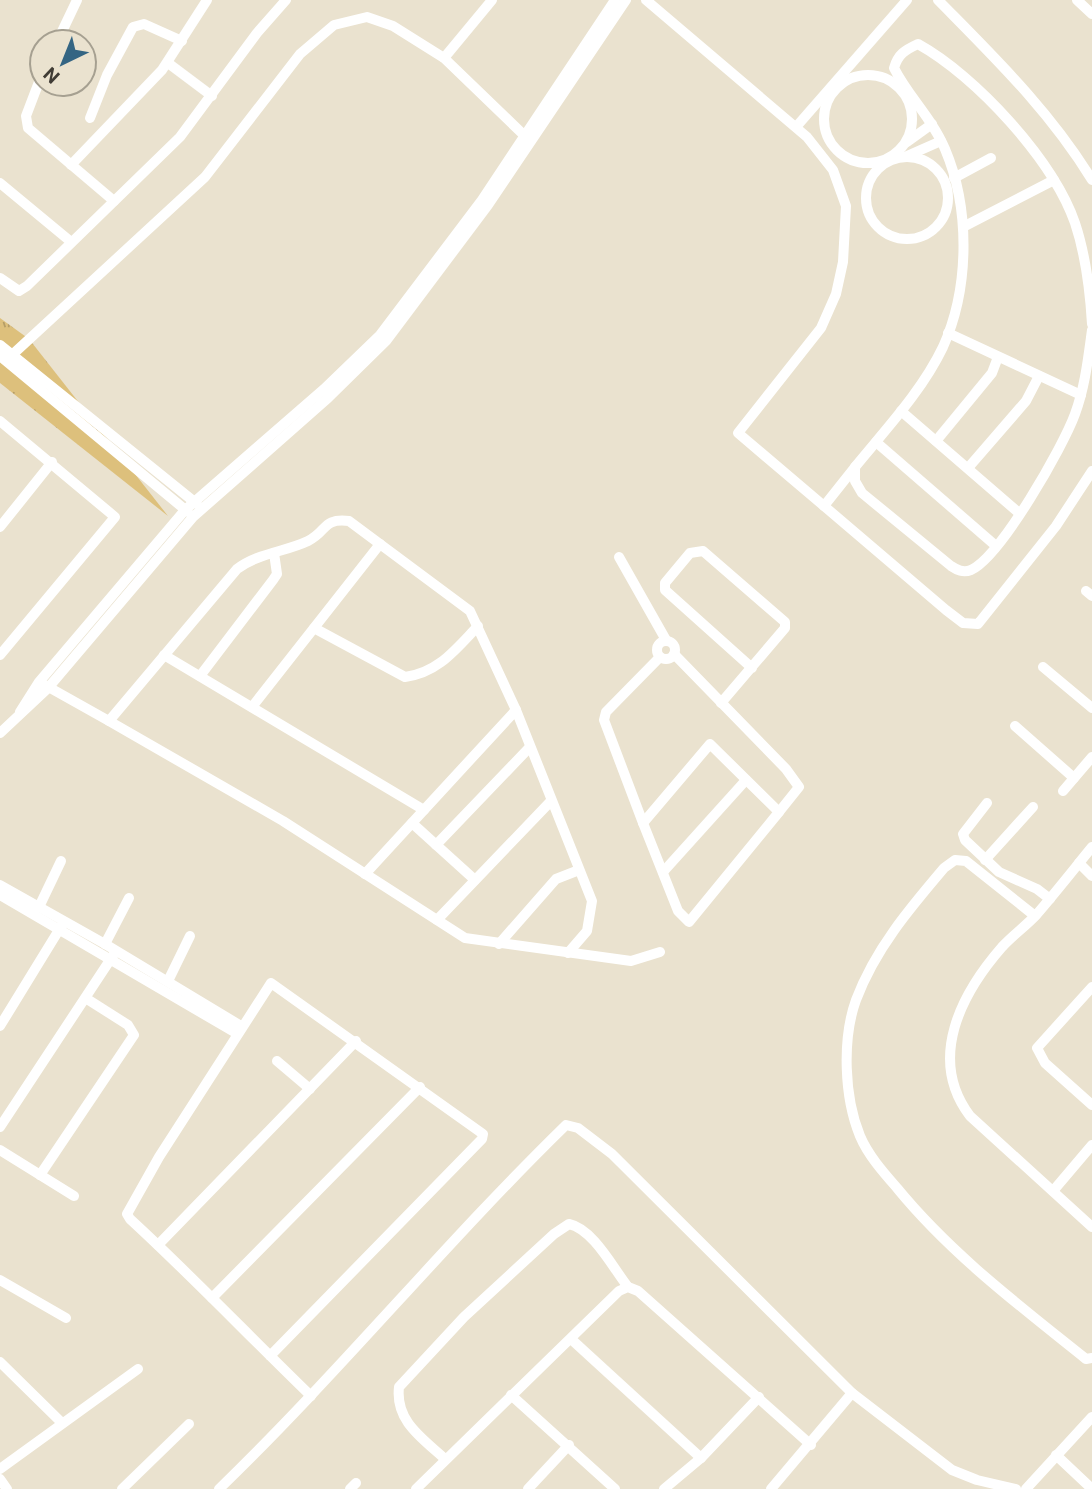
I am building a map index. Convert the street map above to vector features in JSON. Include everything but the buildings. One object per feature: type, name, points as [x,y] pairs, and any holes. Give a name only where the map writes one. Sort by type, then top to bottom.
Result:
[{"type":"street","points":[[64,28],[77,0]]},
{"type":"street","points":[[71,164],[168,63],[207,0]]},
{"type":"street","points":[[0,278],[15,290],[23,290],[70,241],[180,137],[257,33],[286,0]]},
{"type":"street","points":[[444,58],[492,0]]},
{"type":"street","points":[[0,733],[194,517],[328,398],[386,341],[488,205],[615,0]]},
{"type":"street","points":[[43,685],[184,510],[324,390],[380,335],[528,139],[626,0]]},
{"type":"street","points":[[646,0],[796,127],[820,151],[833,170],[846,206],[847,227],[843,262],[835,294],[821,328],[738,433],[963,623],[978,624],[1056,526],[1092,471]]},
{"type":"street","points":[[796,127],[907,0]]},
{"type":"street","points":[[938,0],[1032,97],[1057,127],[1092,180]]},
{"type":"street","points":[[1077,0],[1091,10]]},
{"type":"street","points":[[12,355],[205,177],[300,54],[334,25],[367,17],[380,21],[444,58],[528,139]]},
{"type":"street","points":[[90,118],[107,75],[133,27],[144,24],[182,41]]},
{"type":"street","points":[[824,506],[922,383],[948,333],[958,294],[963,227],[954,178],[932,124],[894,68],[897,57],[905,50],[918,44],[931,52],[1008,119],[1054,180],[1075,221],[1085,257],[1092,324]]},
{"type":"street","points":[[168,63],[212,96]]},
{"type":"street","points":[[921,131],[911,109],[895,85],[883,78],[869,76],[841,85],[826,108],[824,123],[831,143],[854,161],[882,161],[895,155],[932,124]]},
{"type":"street","points":[[33,98],[26,124],[114,201]]},
{"type":"street","points":[[905,144],[911,131],[911,109]]},
{"type":"street","points":[[928,147],[948,195],[941,221],[920,237],[893,237],[872,220],[865,194],[876,169],[887,161],[907,156],[941,141]]},
{"type":"street","points":[[907,156],[920,159],[937,170]]},
{"type":"street","points":[[954,178],[990,158]]},
{"type":"street","points":[[963,227],[1054,180]]},
{"type":"street","points":[[0,183],[70,241]]},
{"type":"street","points":[[855,467],[855,481],[862,493],[951,566],[961,572],[970,570],[996,546],[1019,513],[1074,416],[1081,395],[1092,330]]},
{"type":"street","points":[[948,333],[1081,395]]},
{"type":"street","points":[[0,345],[202,509]]},
{"type":"street","points":[[0,356],[194,517]]},
{"type":"street","points":[[936,441],[992,373],[998,356]]},
{"type":"street","points":[[968,468],[1026,401],[1040,376]]},
{"type":"street","points":[[901,411],[1019,513]]},
{"type":"street","points":[[0,421],[115,517],[0,655]]},
{"type":"street","points":[[876,442],[996,546]]},
{"type":"street","points":[[0,526],[52,463]]},
{"type":"street","points":[[109,721],[237,569],[248,560],[308,541],[327,523],[336,519],[349,521],[470,611],[478,626],[516,710],[592,901],[587,931],[568,953]]},
{"type":"street","points":[[252,707],[380,544]]},
{"type":"street","points":[[722,703],[752,668],[785,628],[785,622],[703,551],[690,553],[665,583],[665,590],[752,668]]},
{"type":"street","points":[[200,676],[277,574],[274,553]]},
{"type":"street","points":[[619,556],[666,640],[674,645],[674,654],[799,787],[689,922],[678,911],[604,720],[606,712],[660,657]]},
{"type":"street","points":[[314,628],[405,677],[417,675],[438,665],[478,626]]},
{"type":"street","points":[[660,657],[657,648],[666,640]]},
{"type":"street","points":[[660,657],[667,659],[674,654]]},
{"type":"street","points":[[164,655],[424,810]]},
{"type":"street","points":[[1043,667],[1092,708]]},
{"type":"street","points":[[43,685],[283,821],[465,938],[631,961],[660,952]]},
{"type":"street","points":[[365,874],[516,710]]},
{"type":"street","points":[[1015,726],[1074,778]]},
{"type":"street","points":[[643,823],[710,744],[779,812]]},
{"type":"street","points":[[436,845],[529,748]]},
{"type":"street","points":[[1063,791],[1092,757]]},
{"type":"street","points":[[663,872],[746,780]]},
{"type":"street","points":[[437,920],[551,801]]},
{"type":"street","points":[[987,803],[963,834],[965,840],[999,872],[1037,889],[1050,898]]},
{"type":"street","points":[[985,860],[1033,807]]},
{"type":"street","points":[[412,823],[475,880]]},
{"type":"street","points":[[1092,848],[1035,916],[1003,946],[973,988],[955,1023],[949,1060],[956,1092],[970,1116],[1092,1227]]},
{"type":"street","points":[[1035,916],[966,861],[955,860],[944,868],[888,937],[866,978],[849,1023],[845,1045],[846,1072],[859,1134],[875,1162],[901,1193],[932,1229],[1004,1293],[1086,1359],[1092,1358]]},
{"type":"street","points":[[38,907],[61,861]]},
{"type":"street","points":[[1079,863],[1092,876]]},
{"type":"street","points":[[499,944],[556,879],[579,870]]},
{"type":"street","points":[[0,885],[5,898],[105,944],[114,954],[167,981],[239,1030]]},
{"type":"street","points":[[5,898],[38,907],[62,925],[239,1030]]},
{"type":"street","points":[[105,944],[130,898]]},
{"type":"street","points":[[0,1026],[62,925]]},
{"type":"street","points":[[167,981],[190,936]]},
{"type":"street","points":[[0,1127],[87,999],[114,954]]},
{"type":"street","points":[[270,1356],[482,1139],[480,1130],[274,983],[267,987],[239,1030],[128,1209],[130,1219],[158,1245],[270,1356],[311,1396]]},
{"type":"street","points":[[1090,994],[1037,1048],[1045,1063],[1092,1105]]},
{"type":"street","points":[[40,1175],[134,1035],[128,1025],[87,999]]},
{"type":"street","points":[[158,1245],[356,1041]]},
{"type":"street","points":[[277,1061],[310,1089]]},
{"type":"street","points":[[212,1298],[420,1087]]},
{"type":"street","points":[[219,1489],[449,1249],[489,1200],[566,1125],[578,1128],[612,1154],[852,1392],[951,1469],[977,1480],[1016,1489]]},
{"type":"street","points":[[1053,1191],[1092,1145]]},
{"type":"street","points":[[0,1150],[74,1196]]},
{"type":"street","points":[[445,1459],[407,1424],[398,1400],[399,1387],[464,1317],[554,1234],[569,1224],[578,1226],[587,1235],[628,1287],[638,1291],[811,1445]]},
{"type":"street","points":[[0,1280],[66,1318]]},
{"type":"street","points":[[416,1489],[619,1291],[628,1287]]},
{"type":"street","points":[[571,1339],[701,1458]]},
{"type":"street","points":[[0,1362],[61,1422]]},
{"type":"street","points":[[0,1469],[61,1422],[138,1369]]},
{"type":"street","points":[[771,1489],[811,1445],[852,1392]]},
{"type":"street","points":[[510,1395],[569,1445],[615,1489]]},
{"type":"street","points":[[664,1489],[701,1458],[759,1397]]},
{"type":"street","points":[[1026,1489],[1092,1417]]},
{"type":"street","points":[[122,1489],[189,1424]]},
{"type":"street","points":[[528,1489],[569,1445]]},
{"type":"street","points":[[1056,1455],[1092,1489]]},
{"type":"street","points":[[0,1479],[7,1489]]},
{"type":"green space","points":[[0,318],[29,339],[168,516],[0,383]]}]
